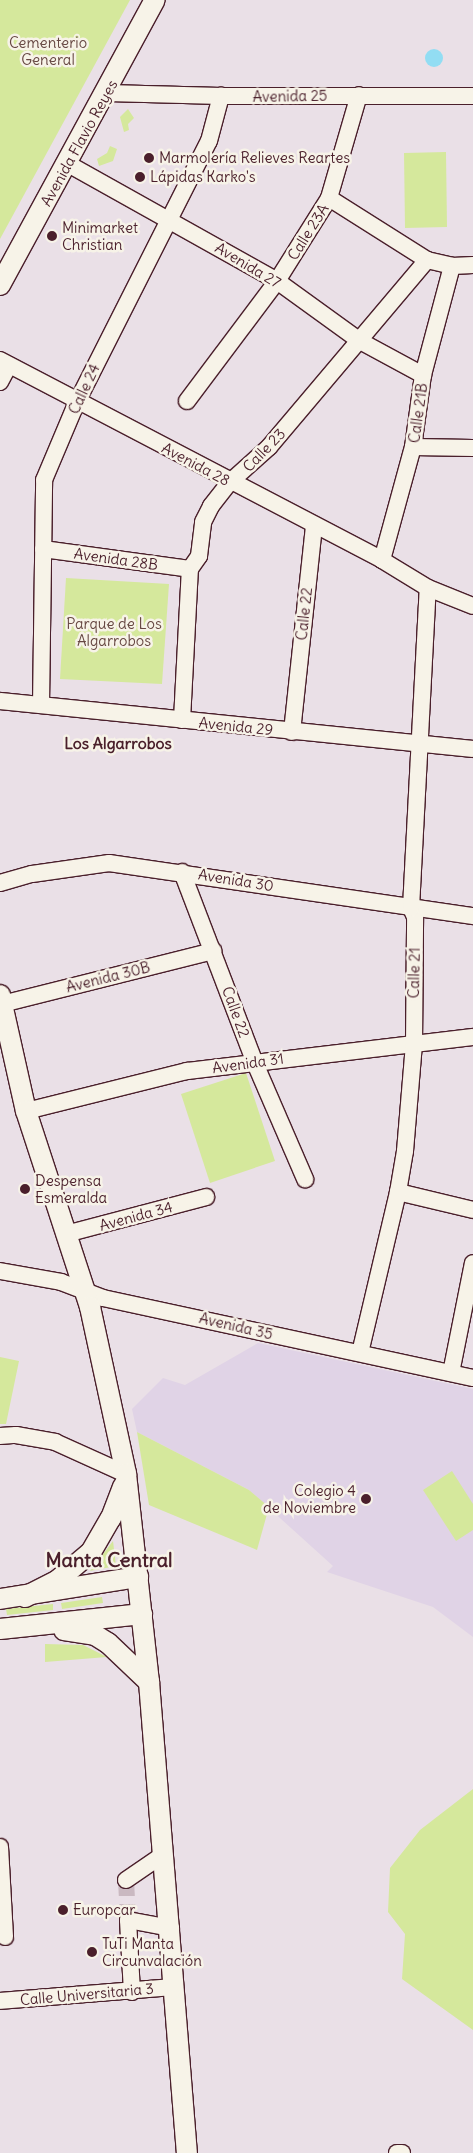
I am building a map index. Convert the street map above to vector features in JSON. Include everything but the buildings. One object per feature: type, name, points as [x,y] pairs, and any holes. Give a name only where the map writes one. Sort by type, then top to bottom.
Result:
[{"type":"main road","name":"Avenida Flavio Reyes","points":[[0,285],[107,93],[155,0]]},
{"type":"main road","points":[[1,1000],[26,1111],[86,1292],[126,1476],[149,1682],[171,1928],[188,2153]]},
{"type":"main road","points":[[25,1597],[58,1580],[91,1552],[111,1518],[126,1476]]},
{"type":"main road","points":[[0,1599],[25,1597],[138,1578]]},
{"type":"main road","points":[[0,1629],[40,1627],[142,1614]]},
{"type":"main road","points":[[40,1627],[95,1635],[122,1654],[149,1682]]},
{"type":"street","name":"Avenida 25","points":[[107,93],[221,96],[473,96]]},
{"type":"street","name":"Calle 23A","points":[[187,401],[277,281],[329,198],[359,95]]},
{"type":"street","name":"Calle 24","points":[[41,705],[44,480],[76,402],[167,217],[209,141],[221,96]]},
{"type":"street","name":"Avenida 27","points":[[68,164],[167,217],[277,281],[360,341],[424,375]]},
{"type":"street","points":[[329,198],[427,260],[452,266],[473,265]]},
{"type":"street","name":"Calle 23","points":[[182,720],[190,569],[199,556],[203,522],[230,482],[269,447],[427,260]]},
{"type":"street","name":"Calle 21B","points":[[382,560],[413,447],[424,375],[452,266]]},
{"type":"street","points":[[0,382],[4,363]]},
{"type":"street","name":"Avenida 28","points":[[4,363],[382,560],[428,588],[473,606]]},
{"type":"street","points":[[413,447],[473,448]]},
{"type":"street","name":"Calle 22","points":[[292,732],[314,525]]},
{"type":"street","name":"Avenida 28B","points":[[43,549],[190,569]]},
{"type":"street","name":"Calle 21","points":[[360,1354],[398,1192],[414,1044],[415,917],[411,908],[428,588]]},
{"type":"street","name":"Avenida 29","points":[[0,702],[473,749]]},
{"type":"street","name":"Avenida 30","points":[[0,883],[32,874],[109,863],[182,872],[473,916]]},
{"type":"street","name":"Calle 22","points":[[182,872],[254,1061],[305,1179]]},
{"type":"street","name":"Avenida 30B","points":[[1,1000],[213,951]]},
{"type":"street","name":"Avenida 31","points":[[26,1111],[186,1071],[254,1061],[473,1037]]},
{"type":"street","points":[[398,1192],[473,1210]]},
{"type":"street","name":"Avenida 34","points":[[66,1234],[206,1197]]},
{"type":"street","points":[[451,1373],[473,1263]]},
{"type":"street","name":"Avenida 35","points":[[0,1272],[61,1282],[86,1292],[473,1378]]},
{"type":"street","points":[[0,1436],[16,1435],[55,1442],[126,1476]]},
{"type":"street","points":[[0,1848],[5,1936]]},
{"type":"street","points":[[126,1880],[164,1854]]},
{"type":"street","points":[[132,1992],[128,1920],[171,1928]]},
{"type":"street","name":"Calle Universitaria 3","points":[[0,2001],[132,1992],[174,1987]]},
{"type":"street","points":[[397,2153],[402,2153]]},
{"type":"shaded area","name":"Colegio 4 de Noviembre","points":[[258,1343],[473,1389],[473,1637],[433,1607],[327,1572],[333,1566],[249,1490],[137,1432],[132,1409],[163,1378],[185,1385]]},
{"type":"green space","name":"Cementerio General","points":[[0,0],[130,0],[0,239]]},
{"type":"green space","points":[[128,109],[134,118],[128,124],[129,130],[124,132],[120,117]]},
{"type":"green space","points":[[110,146],[117,149],[113,161],[99,166],[97,159],[107,153]]},
{"type":"green space","points":[[446,152],[447,227],[405,228],[404,153]]},
{"type":"green space","name":"Parque de Los Algarrobos","points":[[66,578],[169,584],[162,684],[60,679]]},
{"type":"green space","points":[[246,1073],[275,1161],[210,1183],[181,1094]]},
{"type":"green space","points":[[0,1357],[19,1361],[6,1424],[0,1424]]},
{"type":"green space","points":[[137,1432],[249,1490],[269,1507],[257,1550],[149,1505]]},
{"type":"green space","points":[[452,1471],[473,1504],[473,1530],[456,1541],[423,1490]]},
{"type":"green space","points":[[113,1541],[116,1566],[90,1571]]},
{"type":"green space","points":[[102,1597],[103,1603],[62,1609],[61,1603]]},
{"type":"green space","points":[[53,1604],[53,1610],[7,1615],[6,1609]]},
{"type":"green space","points":[[45,1644],[83,1645],[107,1657],[45,1662]]},
{"type":"green space","points":[[473,1789],[473,2030],[402,1979],[405,1934],[388,1912],[390,1868],[420,1830]]},
{"type":"water","points":[[434,49],[440,52],[443,58],[440,64],[434,67],[428,64],[425,58],[428,52]]},
{"type":"tunnel","points":[[126,1880],[128,1920]]},
{"type":"place","name":"Marmolería Relieves Reartes","points":[[149,158]]},
{"type":"place","name":"Lápidas Karko's","points":[[140,177]]},
{"type":"place","name":"Minimarket Christian","points":[[52,236]]},
{"type":"place","name":"Despensa Esmeralda","points":[[25,1189]]},
{"type":"place","name":"Colegio 4 de Noviembre","points":[[366,1499]]},
{"type":"place","name":"Europcar","points":[[63,1910]]},
{"type":"place","name":"TuTi Manta Circunvalación","points":[[92,1952]]},
{"type":"district","name":"Los Algarrobos","points":[[118,743]]},
{"type":"district","name":"Manta Central","points":[[109,1559]]}]
